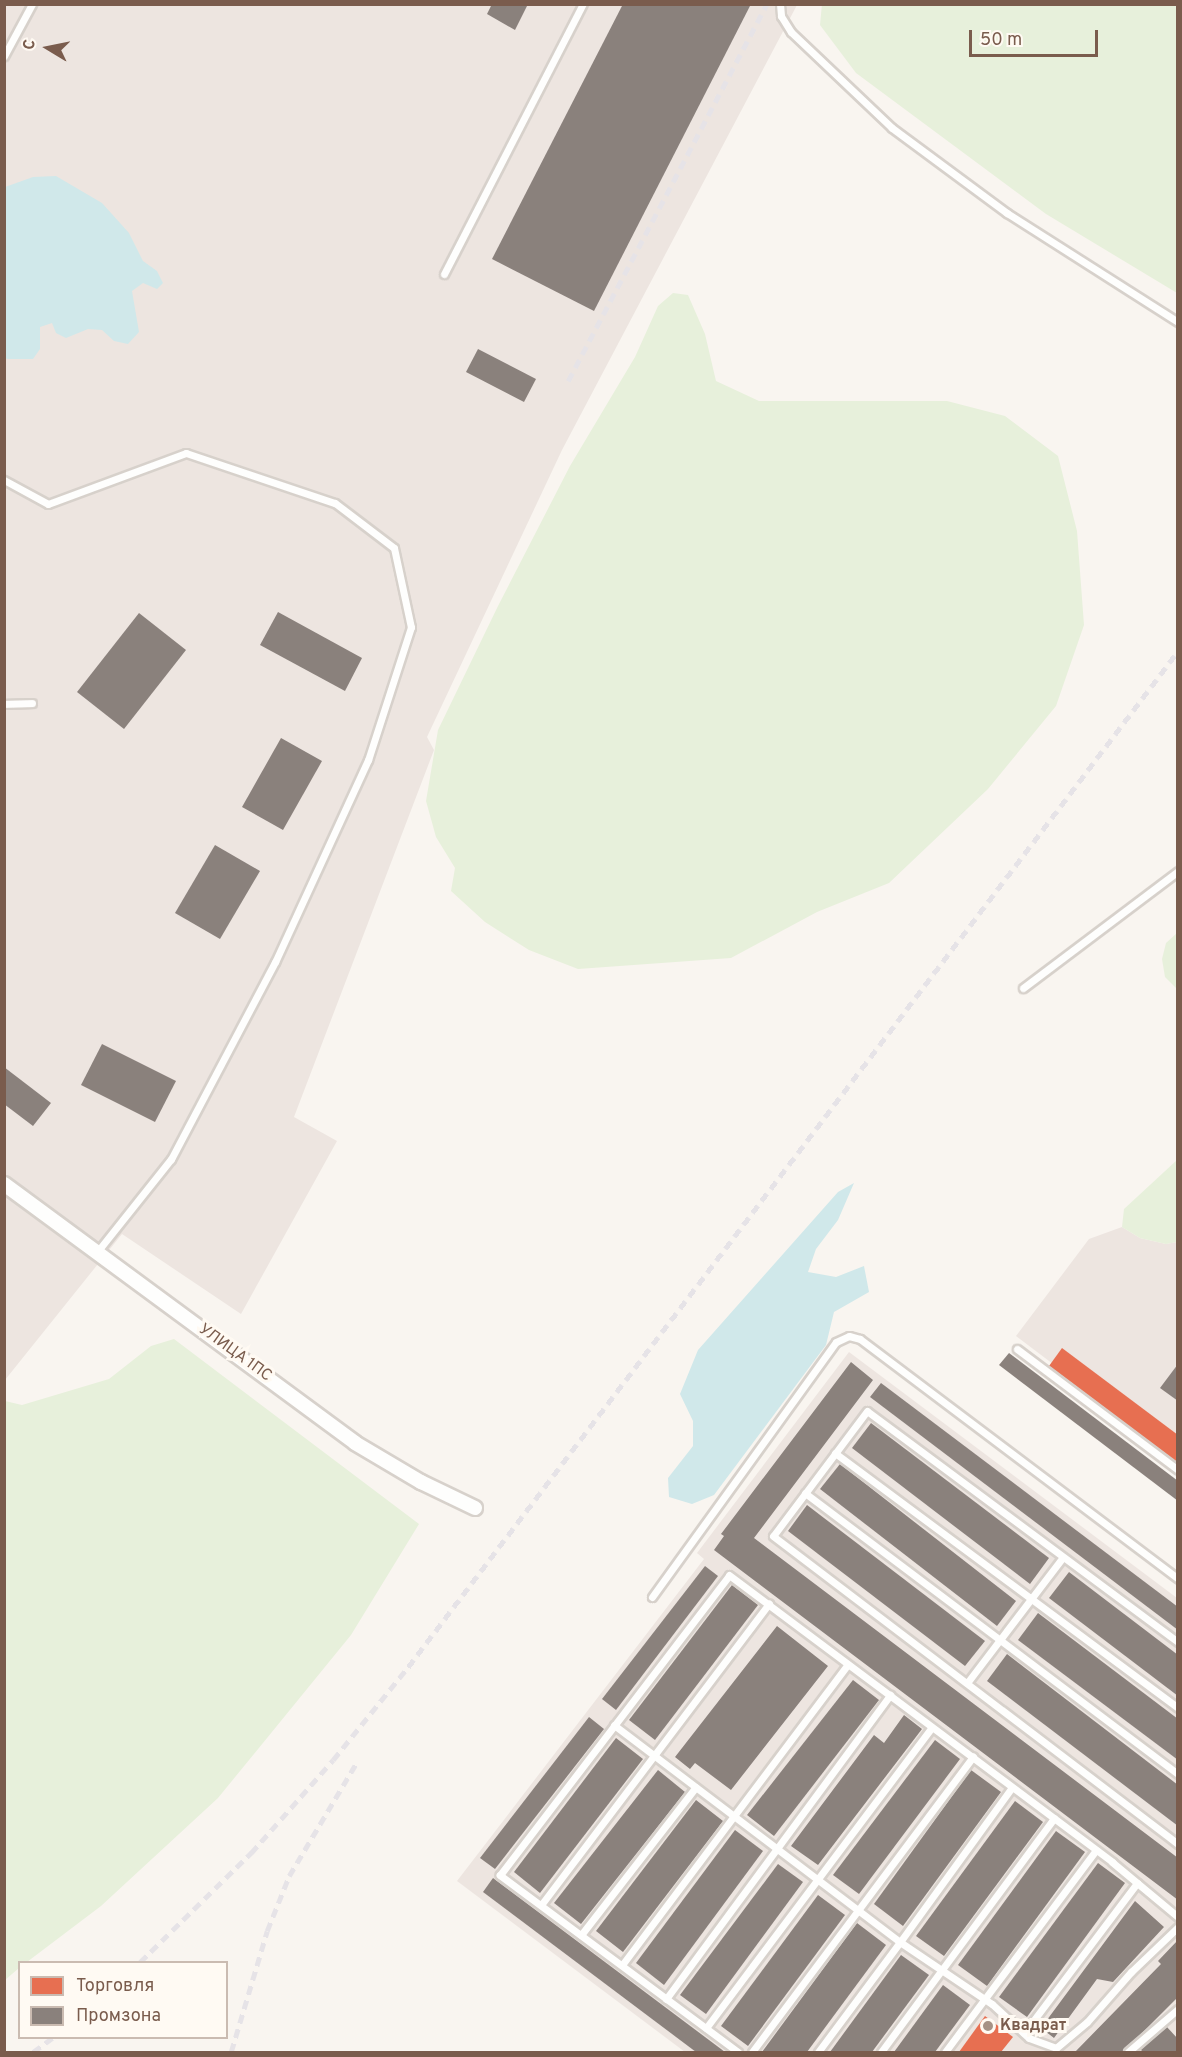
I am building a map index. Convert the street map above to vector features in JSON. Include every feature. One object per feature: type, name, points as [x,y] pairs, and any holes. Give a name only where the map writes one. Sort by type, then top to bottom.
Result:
[{"type":"street","name":"УЛИЦА 1ПС","points":[[4,1184],[355,1443],[421,1482],[475,1508]]},
{"type":"lane","points":[[4,56],[32,4]]},
{"type":"lane","points":[[444,274],[584,4]]},
{"type":"lane","points":[[780,4],[781,16],[791,32],[892,128],[1007,213],[1178,322]]},
{"type":"lane","points":[[4,480],[48,504],[186,453],[335,503],[394,548],[411,627],[368,760],[275,962],[171,1159],[97,1252]]},
{"type":"lane","points":[[4,704],[32,703]]},
{"type":"lane","points":[[1023,988],[1178,871]]},
{"type":"lane","points":[[652,1597],[836,1341],[849,1336],[860,1339],[1178,1579]]},
{"type":"lane","points":[[1017,1349],[1178,1470]]},
{"type":"lane","points":[[1178,1642],[867,1411],[773,1536],[1178,1844]]},
{"type":"lane","points":[[835,1453],[1178,1708]]},
{"type":"lane","points":[[805,1493],[1178,1774]]},
{"type":"lane","points":[[967,1683],[1063,1557]]},
{"type":"lane","points":[[738,2052],[500,1875],[729,1575],[1012,1786],[1178,1917]]},
{"type":"lane","points":[[541,1905],[769,1604]]},
{"type":"lane","points":[[622,1965],[735,1817],[738,1806],[848,1664]]},
{"type":"lane","points":[[666,1999],[775,1847],[890,1695]]},
{"type":"lane","points":[[614,1725],[900,1942],[984,1999],[1024,2033],[1054,2050],[1087,2022],[1131,1972],[1178,1927]]},
{"type":"lane","points":[[706,2028],[933,1727]]},
{"type":"lane","points":[[752,2052],[973,1757]]},
{"type":"lane","points":[[818,2052],[1012,1786]]},
{"type":"lane","points":[[581,1935],[696,1787]]},
{"type":"lane","points":[[881,2052],[944,1971],[1054,1818]]},
{"type":"lane","points":[[945,2052],[1096,1850]]},
{"type":"lane","points":[[1024,2033],[1137,1883]]},
{"type":"lane","points":[[1128,2052],[1175,2011],[1178,2021]]},
{"type":"shaded area","points":[[5,5],[797,5],[562,450],[427,737],[434,750],[294,1117],[337,1141],[241,1314],[122,1234],[5,1380]]},
{"type":"shaded area","points":[[1122,1227],[1140,1238],[1166,1244],[1177,1242],[1177,1458],[1016,1336],[1089,1239]]},
{"type":"shaded area","points":[[849,1352],[1177,1598],[1177,2052],[685,2052],[457,1881],[704,1559],[697,1553]]},
{"type":"green space","points":[[822,4],[1177,5],[1177,293],[1046,214],[856,73],[820,25]]},
{"type":"green space","points":[[673,293],[688,295],[705,334],[716,381],[759,401],[947,401],[1005,416],[1058,456],[1077,531],[1084,625],[1056,706],[988,789],[889,883],[817,912],[731,958],[578,969],[529,950],[485,922],[451,891],[455,868],[436,837],[426,801],[438,730],[498,606],[570,466],[635,357],[658,306]]},
{"type":"green space","points":[[1177,933],[1177,989],[1165,977],[1162,959],[1166,943]]},
{"type":"green space","points":[[1177,1160],[1177,1242],[1166,1244],[1140,1238],[1122,1227],[1124,1209]]},
{"type":"green space","points":[[174,1339],[419,1524],[351,1635],[218,1798],[101,1906],[28,1961],[18,1961],[18,1969],[5,1980],[5,1401],[22,1405],[109,1379],[151,1346]]},
{"type":"water","points":[[56,176],[102,203],[129,233],[143,261],[157,271],[163,283],[157,289],[143,283],[132,291],[139,332],[128,344],[114,341],[102,330],[88,329],[66,338],[56,333],[52,323],[40,327],[40,349],[33,359],[4,358],[5,187],[33,177]]},
{"type":"water","points":[[854,1183],[838,1220],[816,1249],[808,1272],[836,1277],[864,1266],[869,1292],[834,1312],[826,1345],[714,1495],[692,1504],[669,1497],[668,1478],[693,1446],[693,1421],[680,1394],[698,1350],[838,1192]]},
{"type":"building: Торговля","points":[[1062,1348],[1178,1435],[1178,1463],[1049,1366]]},
{"type":"building: Торговля","name":"Квадрат","points":[[985,2016],[1013,2037],[1001,2052],[959,2052]]},
{"type":"building: Промзона","points":[[492,4],[528,4],[515,30],[487,14]]},
{"type":"building: Промзона","points":[[623,4],[751,4],[594,311],[492,259]]},
{"type":"building: Промзона","points":[[478,349],[536,379],[524,402],[466,372]]},
{"type":"building: Промзона","points":[[278,612],[362,658],[345,691],[260,645]]},
{"type":"building: Промзона","points":[[139,613],[186,650],[124,729],[77,692]]},
{"type":"building: Промзона","points":[[281,738],[322,761],[283,830],[242,807]]},
{"type":"building: Промзона","points":[[215,845],[260,871],[220,939],[175,913]]},
{"type":"building: Промзона","points":[[102,1044],[176,1081],[155,1122],[81,1085]]},
{"type":"building: Промзона","points":[[4,1067],[51,1103],[33,1126],[4,1104]]},
{"type":"building: Промзона","points":[[1009,1353],[1178,1481],[1178,1501],[999,1365]]},
{"type":"building: Промзона","points":[[851,1362],[873,1380],[754,1538],[1178,1858],[1178,1900],[714,1550],[724,1536],[721,1534]]},
{"type":"building: Промзона","points":[[1178,1364],[1178,1401],[1160,1388]]},
{"type":"building: Промзона","points":[[881,1383],[1178,1607],[1178,1630],[870,1397]]},
{"type":"building: Промзона","points":[[871,1423],[1049,1558],[1030,1584],[852,1448]]},
{"type":"building: Промзона","points":[[840,1464],[1016,1601],[997,1626],[820,1489]]},
{"type":"building: Промзона","points":[[807,1505],[985,1641],[965,1666],[788,1531]]},
{"type":"building: Промзона","points":[[705,1566],[718,1576],[616,1710],[602,1699]]},
{"type":"building: Промзона","points":[[1069,1572],[1178,1655],[1178,1696],[1049,1598]]},
{"type":"building: Промзона","points":[[732,1585],[758,1605],[655,1740],[629,1720]]},
{"type":"building: Промзона","points":[[1038,1613],[1178,1719],[1178,1760],[1018,1640]]},
{"type":"building: Промзона","points":[[777,1626],[828,1666],[731,1790],[695,1763],[690,1769],[675,1757]]},
{"type":"building: Промзона","points":[[1007,1654],[1178,1785],[1178,1826],[987,1681]]},
{"type":"building: Промзона","points":[[853,1680],[879,1700],[774,1836],[747,1815]]},
{"type":"building: Промзона","points":[[904,1715],[922,1729],[818,1865],[791,1846],[874,1735],[884,1743]]},
{"type":"building: Промзона","points":[[589,1717],[604,1729],[495,1869],[480,1858]]},
{"type":"building: Промзона","points":[[616,1738],[643,1759],[540,1893],[514,1872]]},
{"type":"building: Промзона","points":[[935,1740],[960,1759],[859,1894],[833,1875]]},
{"type":"building: Промзона","points":[[658,1770],[685,1792],[581,1924],[554,1903]]},
{"type":"building: Промзона","points":[[971,1770],[1001,1792],[903,1926],[874,1904]]},
{"type":"building: Промзона","points":[[696,1800],[723,1821],[623,1952],[596,1931]]},
{"type":"building: Промзона","points":[[1015,1801],[1043,1822],[944,1956],[916,1936]]},
{"type":"building: Промзона","points":[[735,1830],[763,1851],[664,1985],[636,1963]]},
{"type":"building: Промзона","points":[[1056,1831],[1085,1852],[987,1986],[958,1965]]},
{"type":"building: Промзона","points":[[1098,1863],[1125,1883],[1027,2017],[999,1997]]},
{"type":"building: Промзона","points":[[778,1864],[803,1882],[706,2014],[680,1995]]},
{"type":"building: Промзона","points":[[493,1878],[725,2052],[696,2052],[483,1892]]},
{"type":"building: Промзона","points":[[818,1895],[845,1915],[748,2046],[721,2026]]},
{"type":"building: Промзона","points":[[1135,1901],[1164,1927],[1113,1982],[1097,1979],[1054,2038],[1041,2028]]},
{"type":"building: Промзона","points":[[857,1923],[886,1945],[807,2052],[762,2052]]},
{"type":"building: Промзона","points":[[1178,1940],[1178,1997],[1123,2052],[1075,2052],[1161,1964],[1158,1961]]},
{"type":"building: Промзона","points":[[901,1955],[929,1975],[872,2052],[830,2052]]},
{"type":"building: Промзона","points":[[943,1985],[970,2005],[935,2052],[894,2052]]},
{"type":"building: Промзона","points":[[1166,2026],[1178,2039],[1178,2052],[1143,2052],[1139,2048]]},
{"type":"railway","points":[[568,381],[767,4]]},
{"type":"railway","points":[[141,1961],[251,1853],[333,1760],[408,1667],[1178,651]]},
{"type":"railway","points":[[231,2052],[267,1931],[289,1876],[357,1762]]},
{"type":"railway","points":[[33,2052],[51,2039]]},
{"type":"place","name":"Квадрат","points":[[988,2026]]}]
